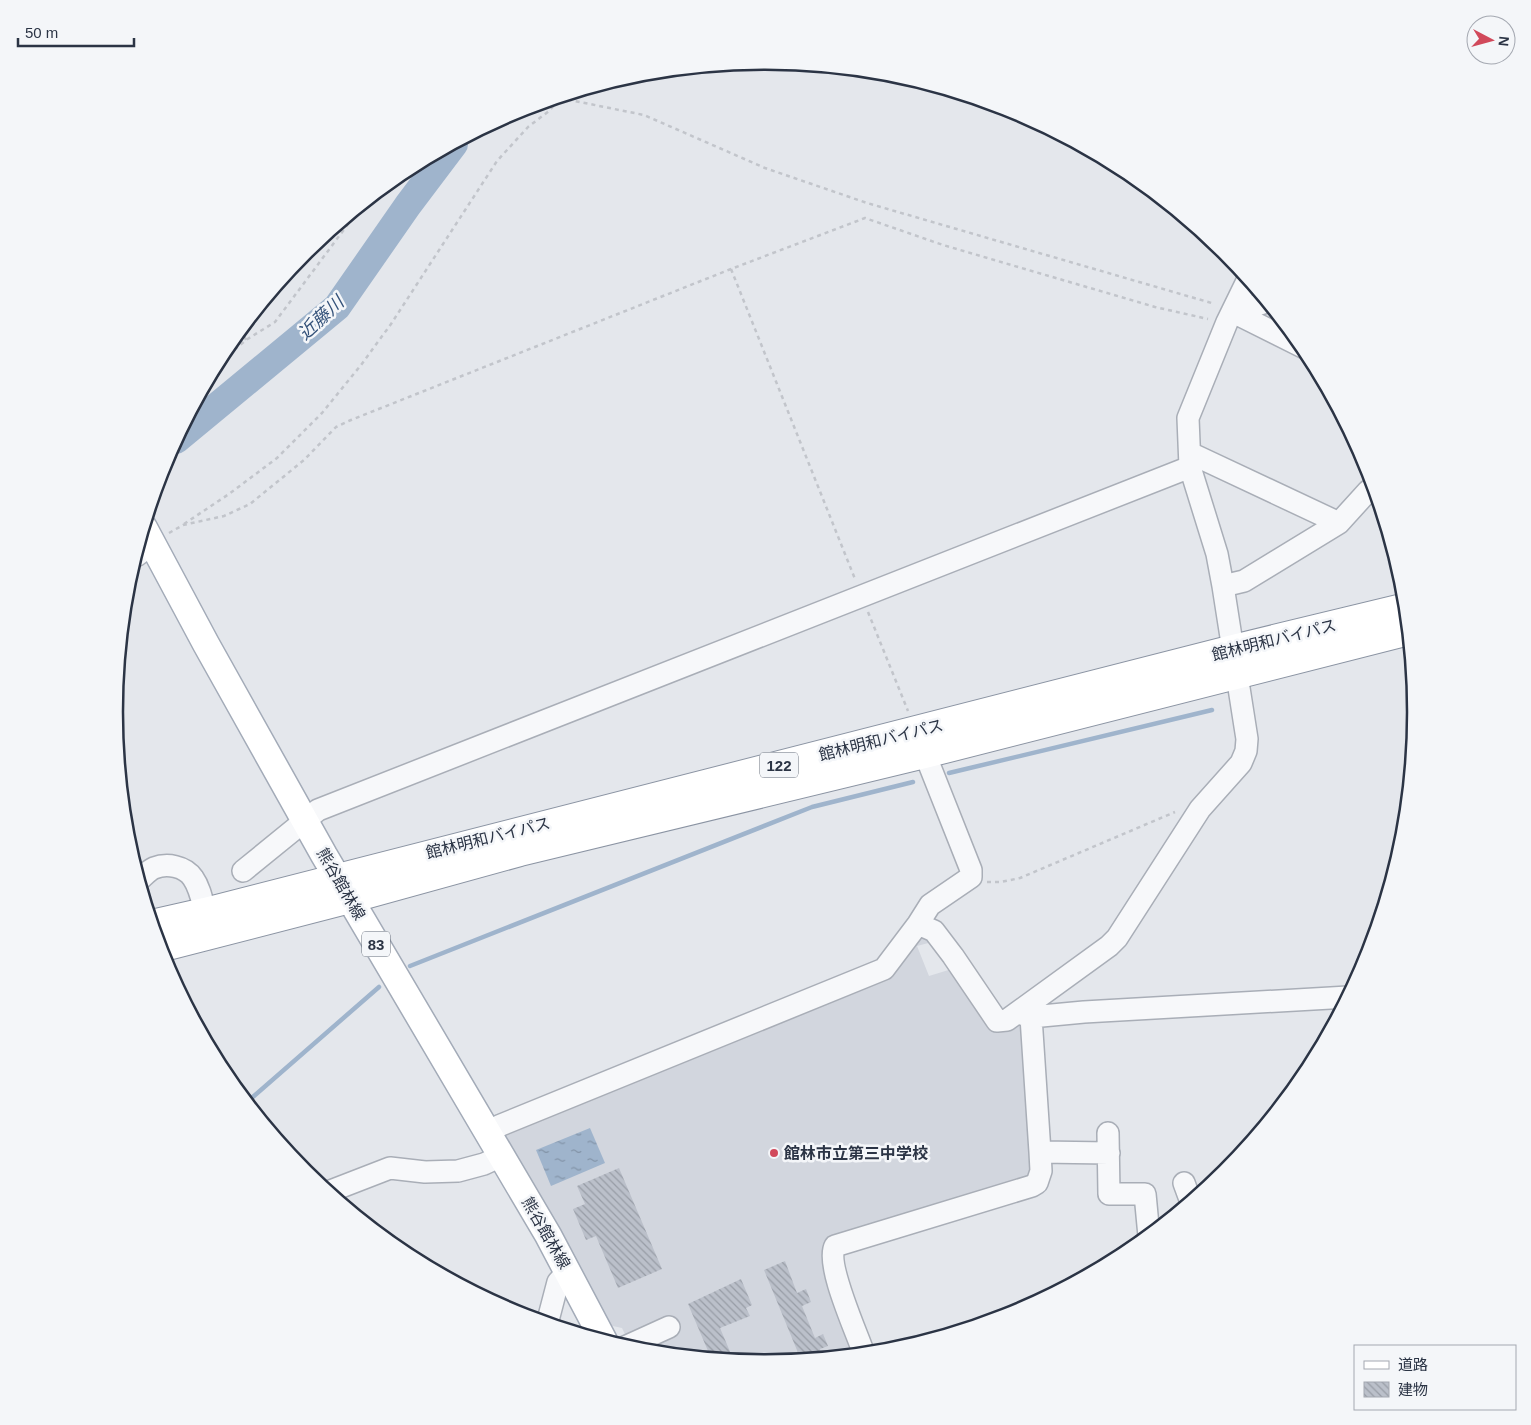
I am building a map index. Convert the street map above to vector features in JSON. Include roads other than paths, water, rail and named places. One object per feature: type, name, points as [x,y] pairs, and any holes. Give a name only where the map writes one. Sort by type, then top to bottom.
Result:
[{"type":"highway","name":"館林明和バイパス","points":[[158,923],[205,912],[344,888],[529,850],[921,743],[1234,662],[1400,609]]},
{"type":"highway","name":"館林明和バイパス","points":[[1234,662],[1403,632]]},
{"type":"highway","name":"館林明和バイパス","points":[[167,946],[344,888]]},
{"type":"main road","name":"熊谷館林線","points":[[145,545],[568,1271],[600,1333]]},
{"type":"street","points":[[1024,1015],[1118,938],[1200,809],[1241,763],[1246,751],[1247,739],[1224,586],[1217,554],[1190,460],[1188,418],[1245,285]]},
{"type":"street","points":[[1230,317],[1261,304]]},
{"type":"street","points":[[1230,317],[1290,342]]},
{"type":"street","points":[[243,871],[304,820],[330,804],[861,595],[1190,460],[1339,523]]},
{"type":"street","points":[[1224,586],[1244,581],[1339,523],[1368,491]]},
{"type":"street","points":[[486,1132],[878,973],[890,962],[930,906],[971,877],[971,870],[921,743]]},
{"type":"street","points":[[144,876],[153,868],[164,865],[185,870],[193,877],[199,889],[205,912]]},
{"type":"street","points":[[918,924],[934,931],[997,1021],[1024,1015],[1342,997]]},
{"type":"street","points":[[862,1348],[838,1283],[832,1256],[835,1246],[1032,1186],[1040,1178],[1040,1152],[1024,1015]]},
{"type":"street","points":[[1040,1152],[1108,1143],[1109,1194],[1145,1194],[1148,1228]]},
{"type":"street","points":[[335,1189],[390,1168],[425,1172],[458,1171],[484,1164],[501,1156]]},
{"type":"street","points":[[549,1317],[558,1282],[568,1271]]},
{"type":"street","points":[[636,1342],[669,1327]]},
{"type":"water","points":[[590,1128],[605,1163],[551,1186],[536,1150]]},
{"type":"waterway","name":"近藤川","points":[[188,430],[337,307],[408,205],[446,155]]},
{"type":"waterway","points":[[949,773],[1212,710]]},
{"type":"waterway","points":[[410,966],[812,807],[913,782]]},
{"type":"waterway","points":[[252,1098],[379,987]]},
{"type":"place","name":"館林市立第三中学校","points":[[774,1153]]}]
